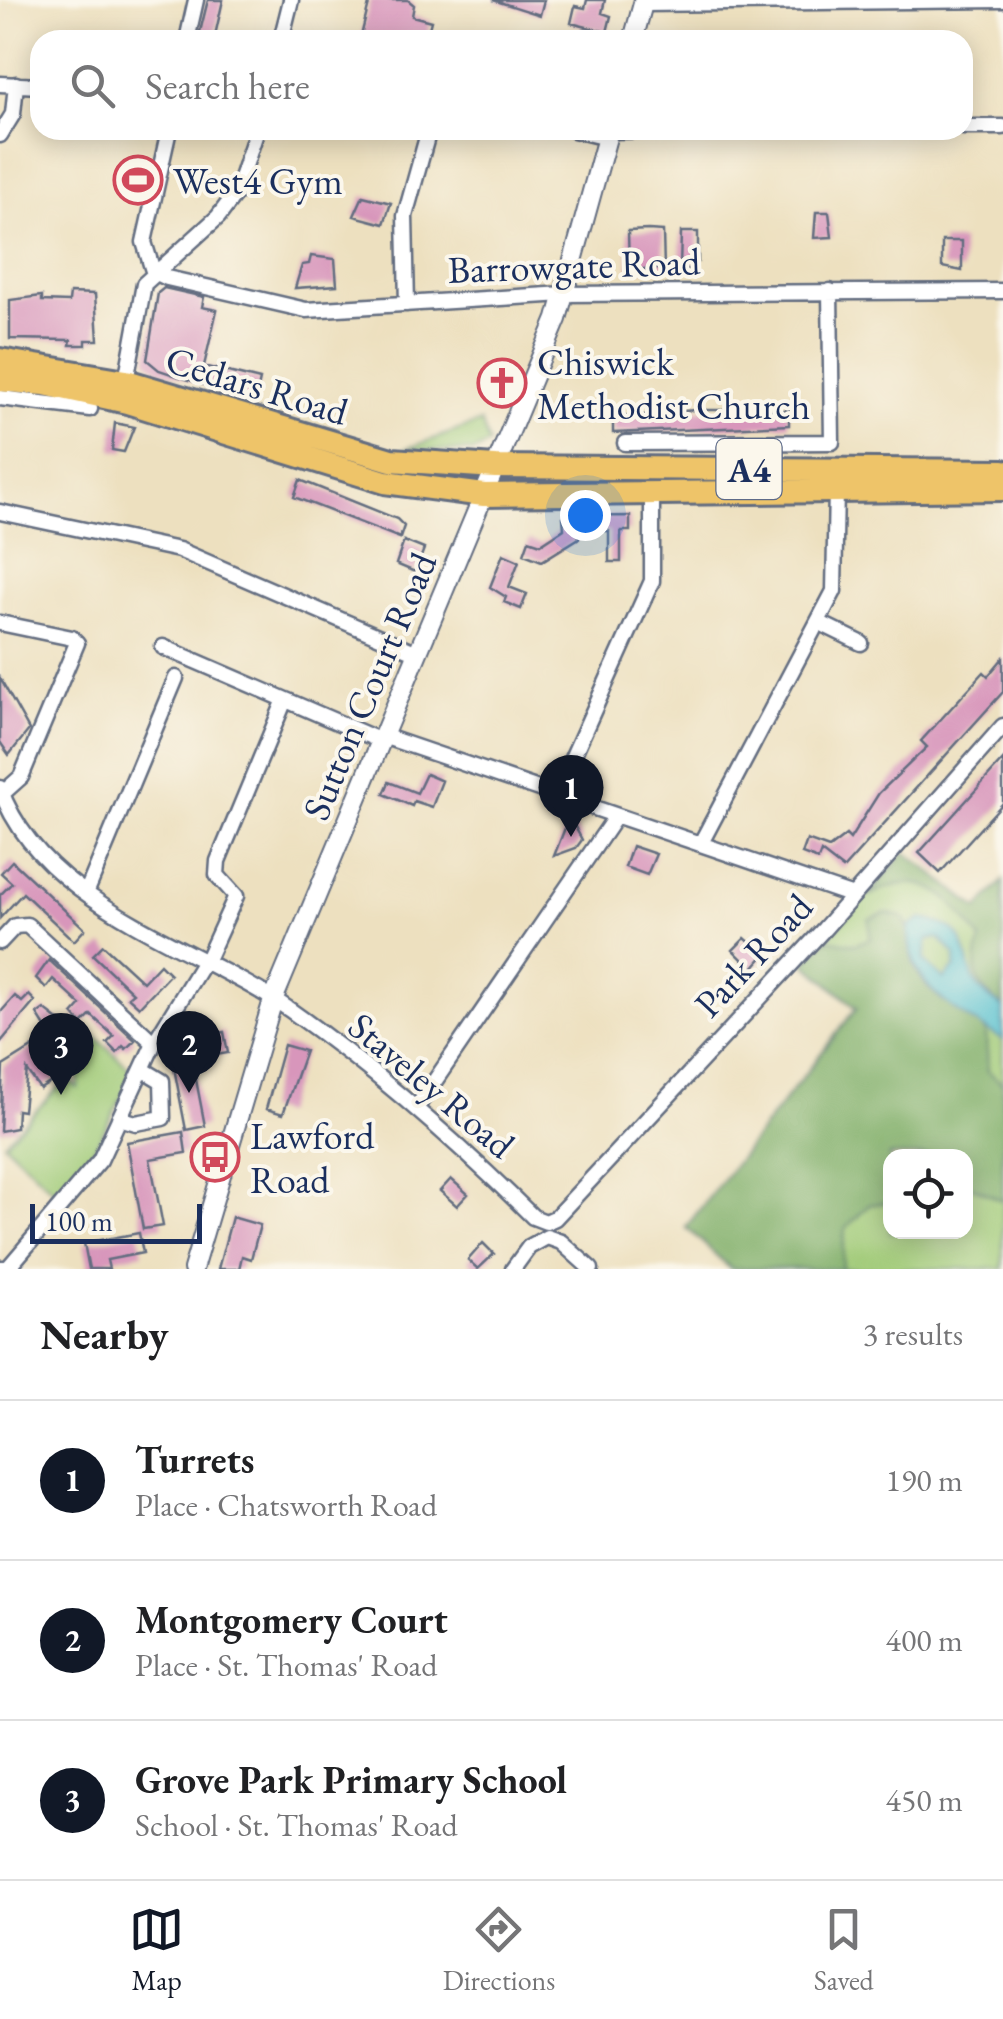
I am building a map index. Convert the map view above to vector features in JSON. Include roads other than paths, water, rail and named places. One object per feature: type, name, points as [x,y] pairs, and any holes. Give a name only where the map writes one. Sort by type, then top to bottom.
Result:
[{"type":"highway","name":"Cedars Road","points":[[0,360],[126,381],[370,457],[495,467]]},
{"type":"highway","name":"Cedars Road","points":[[0,380],[45,384],[127,402],[385,482],[484,494]]},
{"type":"highway","name":"A4","points":[[495,467],[1003,471]]},
{"type":"highway","name":"A4","points":[[484,494],[1003,490]]},
{"type":"street","points":[[189,30],[196,0]]},
{"type":"street","points":[[283,30],[291,0]]},
{"type":"street","points":[[636,30],[643,2],[1003,0]]},
{"type":"street","points":[[0,135],[13,114],[8,84]]},
{"type":"street","points":[[973,127],[1003,126]]},
{"type":"street","points":[[154,271],[144,242],[166,140]]},
{"type":"street","points":[[126,381],[144,284],[154,271],[200,234],[236,194],[254,140]]},
{"type":"street","points":[[407,304],[405,216],[426,140]]},
{"type":"street","name":"Sutton Court Road","points":[[193,1269],[273,1000],[564,294],[606,140]]},
{"type":"street","name":"Barrowgate Road","points":[[154,271],[292,309],[564,294],[1003,291]]},
{"type":"street","points":[[624,443],[832,442],[830,291]]},
{"type":"street","points":[[0,398],[90,409]]},
{"type":"street","points":[[701,843],[834,592],[836,489]]},
{"type":"street","points":[[555,796],[652,581],[652,491]]},
{"type":"street","points":[[0,512],[179,550],[418,653]]},
{"type":"street","points":[[818,622],[861,643]]},
{"type":"street","points":[[0,623],[72,638],[77,643],[21,778],[1,791],[5,819]]},
{"type":"street","points":[[162,646],[284,702],[382,739],[850,896]]},
{"type":"street","points":[[87,891],[176,678]]},
{"type":"street","points":[[0,1268],[9,1268],[100,1160],[154,1043],[204,963],[236,896],[218,875],[218,862],[284,702]]},
{"type":"street","name":"Park Road","points":[[513,1269],[554,1218],[824,930],[1003,726]]},
{"type":"street","points":[[417,1107],[616,816]]},
{"type":"street","name":"Staveley Road","points":[[5,819],[87,891],[273,1000],[417,1107],[591,1269]]},
{"type":"street","points":[[0,942],[15,926],[27,925],[154,1043]]},
{"type":"street","points":[[119,1118],[136,1123],[163,1118],[162,1081],[142,1069]]},
{"type":"water","points":[[921,919],[939,923],[959,937],[978,987],[1003,1008],[1003,1040],[952,1007],[925,982],[910,948],[909,927]],"holes":[[[939,938],[955,954],[955,967],[944,979],[924,961],[928,939]]]},
{"type":"place","name":"West4 Gym","points":[[138,180]]},
{"type":"place","name":"Chiswick Methodist Church","points":[[502,383]]},
{"type":"place","name":"Turrets","points":[[571,837]]},
{"type":"place","name":"Montgomery Court","points":[[189,1093]]},
{"type":"place","name":"Grove Park Primary School","points":[[61,1095]]},
{"type":"place","name":"Lawford Road","points":[[215,1157]]}]
